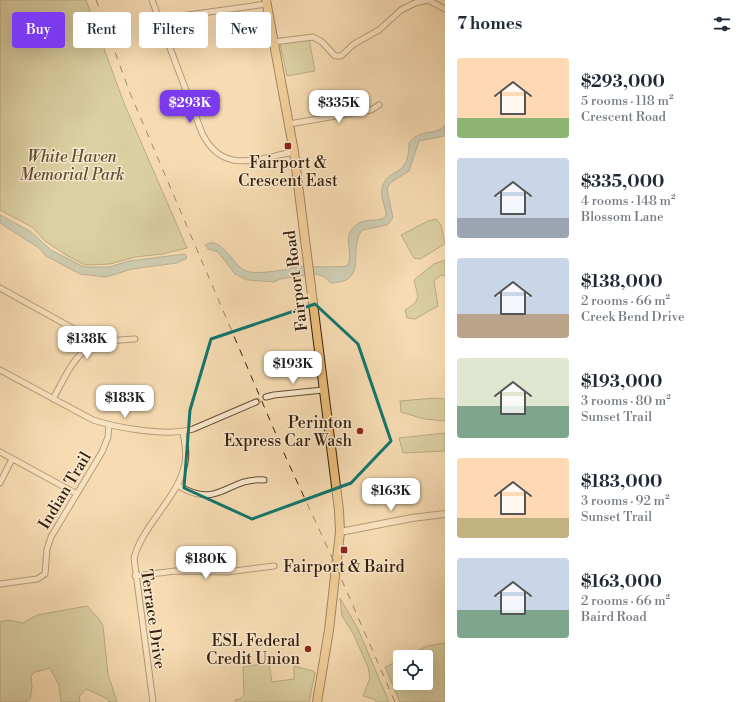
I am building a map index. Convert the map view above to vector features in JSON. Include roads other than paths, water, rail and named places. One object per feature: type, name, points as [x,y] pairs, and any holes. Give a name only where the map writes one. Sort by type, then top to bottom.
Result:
[{"type":"main road","name":"Fairport Road","points":[[266,2],[294,152],[338,500],[340,532],[329,630],[317,702]]},
{"type":"street","points":[[152,0],[156,12]]},
{"type":"street","points":[[273,42],[313,36],[322,42],[335,56],[341,56],[354,44],[379,30],[401,10],[415,3],[428,0],[445,9]]},
{"type":"street","points":[[203,12],[266,2]]},
{"type":"street","points":[[170,48],[202,133],[208,144],[216,153],[224,158],[237,161],[294,152]]},
{"type":"street","points":[[289,124],[371,110],[379,105]]},
{"type":"street","points":[[0,288],[74,329],[89,347]]},
{"type":"street","points":[[53,399],[72,364],[89,347],[110,341],[135,339]]},
{"type":"street","points":[[0,370],[86,417],[109,425],[183,433],[256,402]]},
{"type":"street","points":[[266,397],[323,390]]},
{"type":"street","name":"Indian Trail","points":[[0,584],[37,579],[45,574],[46,554],[51,537],[102,452],[108,437],[109,425]]},
{"type":"street","name":"Terrace Drive","points":[[153,702],[135,576],[134,558],[137,549],[177,485],[186,463],[183,433]]},
{"type":"street","points":[[0,452],[77,494]]},
{"type":"street","points":[[0,483],[12,459]]},
{"type":"street","points":[[177,485],[192,493],[207,496],[251,480],[264,480]]},
{"type":"street","points":[[340,532],[412,518],[445,514]]},
{"type":"street","points":[[135,576],[175,571],[227,572],[274,566]]},
{"type":"water","points":[[445,125],[444,136],[419,141],[409,171],[390,183],[387,189],[393,218],[387,225],[362,230],[356,247],[356,264],[354,271],[350,277],[343,281],[331,283],[323,276],[315,274],[280,279],[274,282],[247,280],[235,274],[218,252],[208,249],[205,245],[211,243],[222,247],[241,268],[250,272],[272,272],[298,266],[347,266],[350,255],[348,238],[353,228],[359,223],[380,219],[386,216],[382,188],[389,176],[398,171],[406,162],[409,143],[423,133],[437,131]]},
{"type":"water","points":[[0,215],[30,231],[51,250],[84,267],[109,267],[129,261],[185,254],[187,258],[177,263],[132,269],[106,277],[80,274],[46,256],[39,248],[0,223]]},
{"type":"tunnel","points":[[256,402],[266,397]]},
{"type":"railway","points":[[96,0],[130,93],[287,460],[330,553],[395,702]]},
{"type":"place","name":"Fairport & Crescent East","points":[[288,146]]},
{"type":"place","name":"Perinton Express Car Wash","points":[[360,431]]},
{"type":"place","name":"Fairport & Baird","points":[[344,550]]},
{"type":"place","name":"ESL Federal Credit Union","points":[[308,649]]},
{"type":"park label","name":"White Haven Memorial Park","points":[[72,165]]}]
